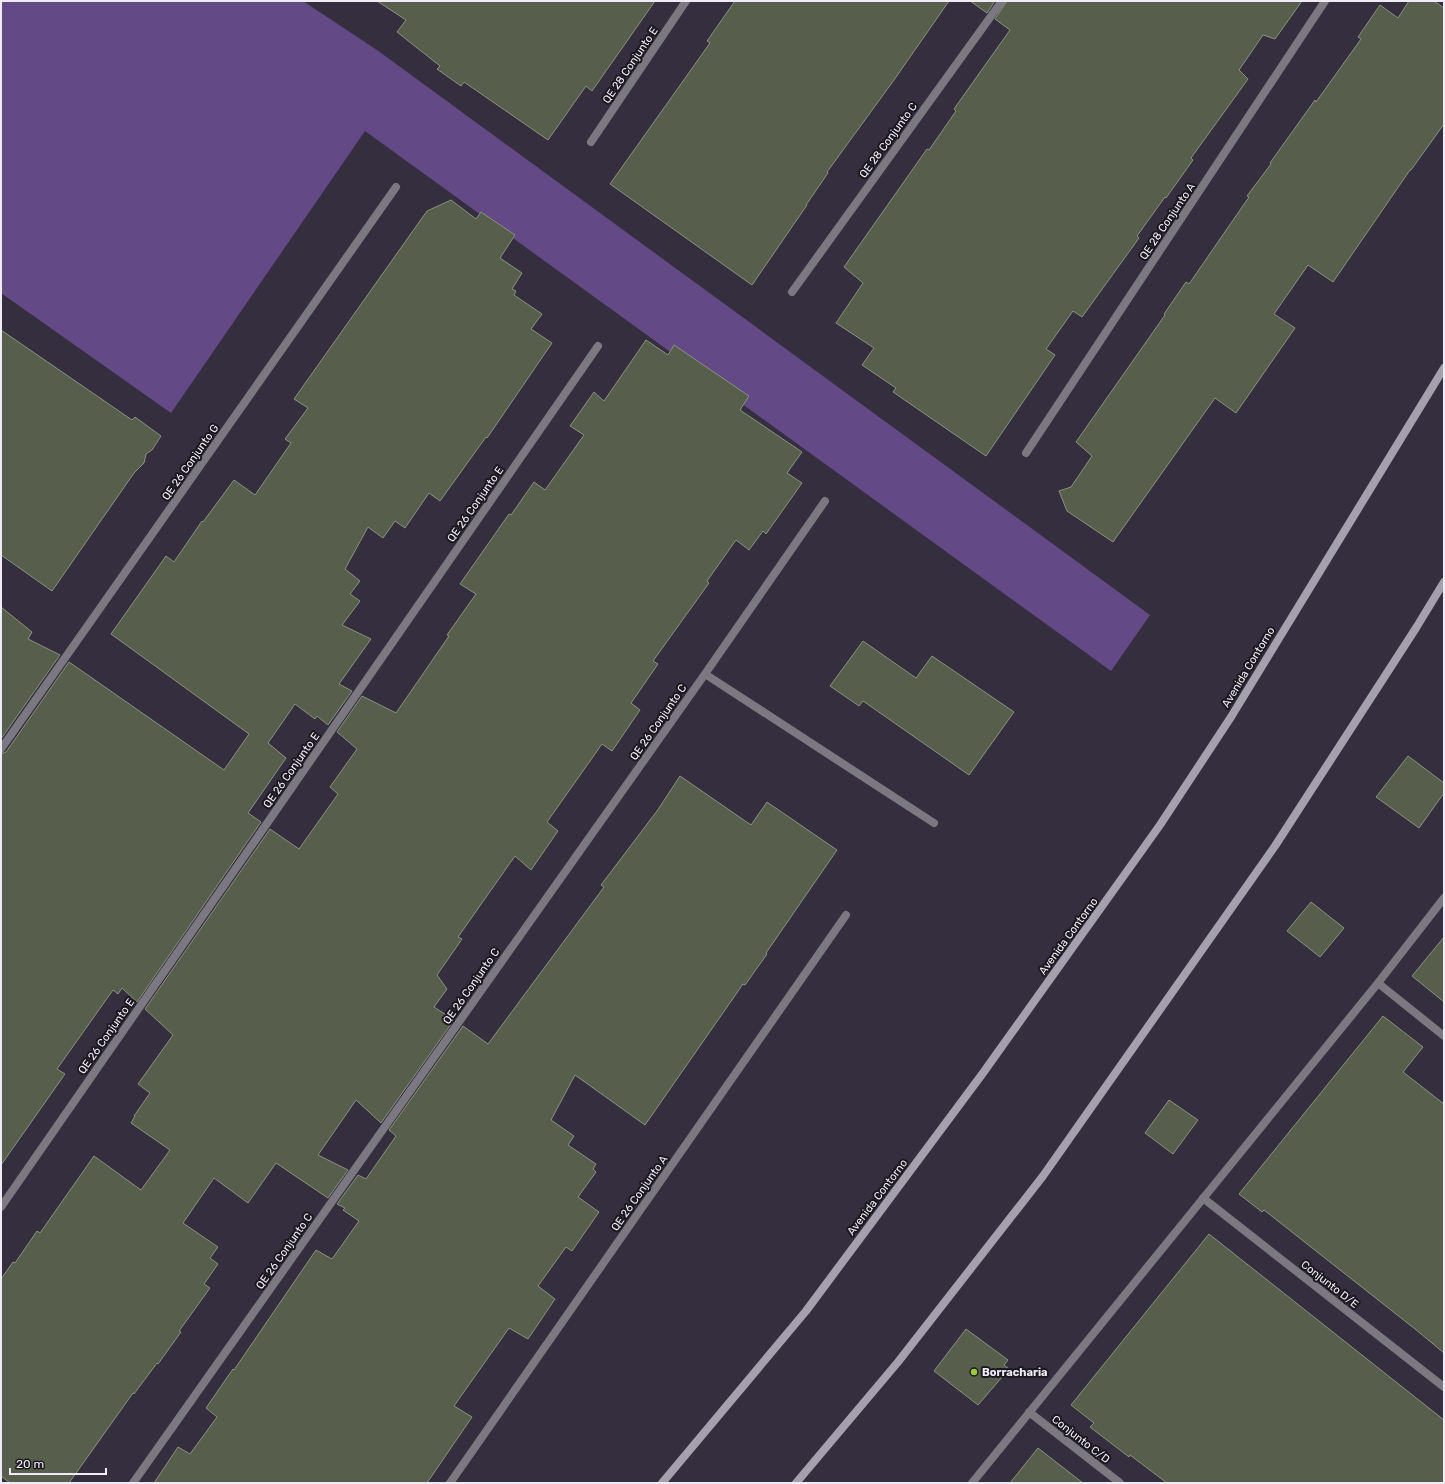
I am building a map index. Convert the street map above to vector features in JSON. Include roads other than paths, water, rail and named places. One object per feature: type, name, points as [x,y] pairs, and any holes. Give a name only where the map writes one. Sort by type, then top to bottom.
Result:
[{"type":"main road","name":"Avenida Contorno","points":[[662,1483],[806,1310],[978,1079],[1160,825],[1231,717],[1444,368]]},
{"type":"main road","points":[[796,1483],[898,1362],[1043,1176],[1275,846],[1412,635],[1444,582]]},
{"type":"street","name":"QE 28 Conjunto E","points":[[591,142],[686,1]]},
{"type":"street","name":"QE 28 Conjunto C","points":[[792,292],[1002,1]]},
{"type":"street","name":"QE 28 Conjunto A","points":[[1026,453],[1325,1]]},
{"type":"street","name":"QE 26 Conjunto G","points":[[1,749],[396,187]]},
{"type":"street","name":"QE 26 Conjunto E","points":[[1,1207],[598,346]]},
{"type":"street","name":"QE 26 Conjunto C","points":[[133,1483],[705,674],[825,501]]},
{"type":"street","points":[[705,674],[934,823]]},
{"type":"street","points":[[972,1483],[1378,983],[1444,898]]},
{"type":"street","name":"QE 26 Conjunto A","points":[[450,1483],[846,915]]},
{"type":"street","points":[[1378,983],[1444,1036]]},
{"type":"street","name":"Conjunto D/E","points":[[1203,1198],[1444,1387]]},
{"type":"street","name":"Conjunto C/D","points":[[1029,1412],[1120,1483]]},
{"type":"place","name":"Borracharia","points":[[974,1372]]}]
